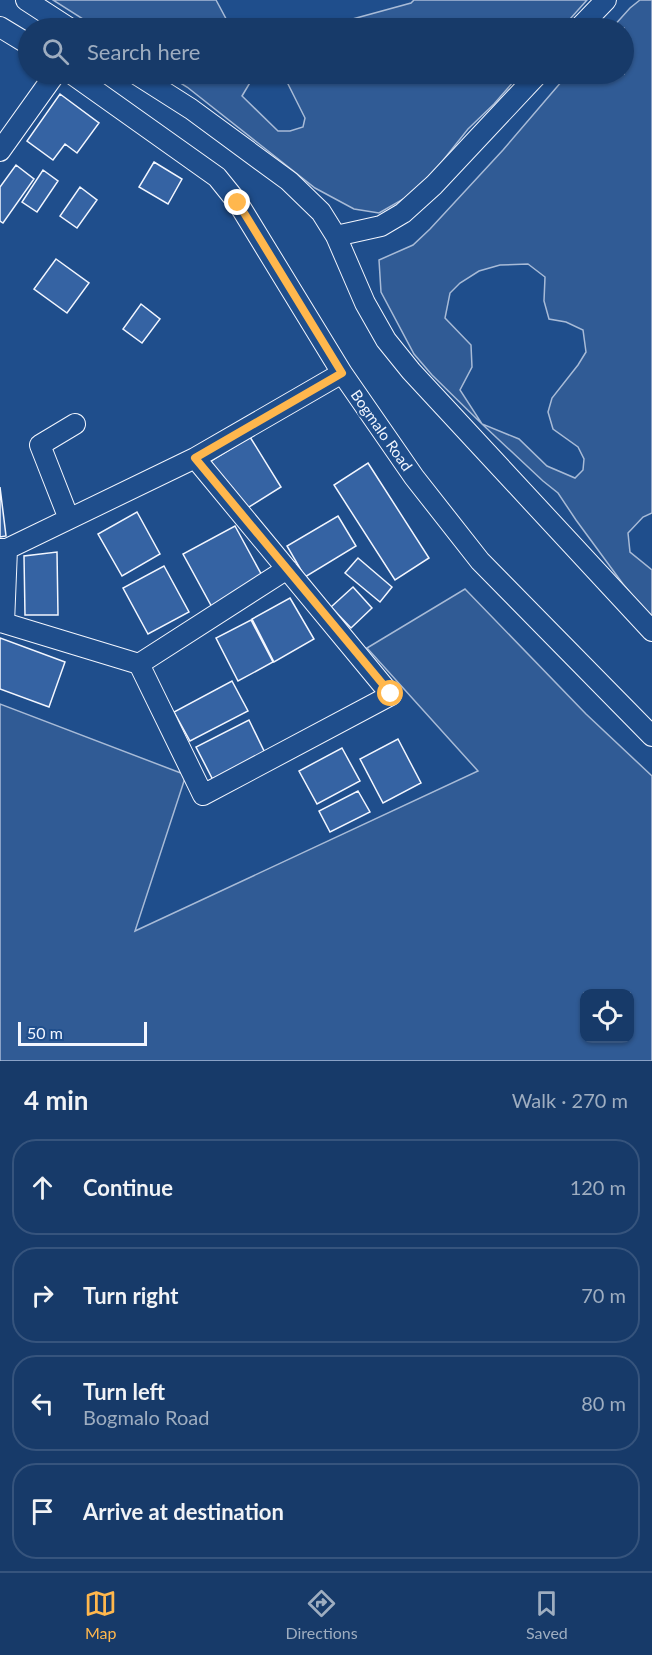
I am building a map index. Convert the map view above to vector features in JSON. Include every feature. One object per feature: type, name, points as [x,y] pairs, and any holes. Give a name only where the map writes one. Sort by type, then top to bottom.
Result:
[{"type":"street","points":[[26,0],[54,18]]},
{"type":"street","points":[[589,18],[606,0]]},
{"type":"street","points":[[0,27],[18,39]]},
{"type":"street","points":[[0,151],[49,84]]},
{"type":"street","name":"Bogmalo Road","points":[[86,84],[217,177],[238,203],[342,373],[414,477],[480,561],[652,736]]},
{"type":"street","points":[[151,84],[289,181],[321,213],[336,236],[365,303],[386,339],[411,371],[652,631]]},
{"type":"street","points":[[336,236],[381,226],[403,213],[434,185],[529,84]]},
{"type":"street","points":[[195,458],[391,694],[203,795],[139,664],[4,622],[3,549],[195,458],[342,373]]},
{"type":"street","points":[[69,519],[40,445],[75,424]]},
{"type":"street","points":[[139,664],[287,569]]},
{"type":"shaded area","points":[[53,0],[216,0],[226,18],[81,18]]},
{"type":"shaded area","points":[[414,0],[587,0],[571,18],[356,18],[411,3]]},
{"type":"shaded area","points":[[640,0],[652,0],[652,513],[643,517],[628,533],[630,552],[652,570],[652,619],[623,584],[558,493],[482,424],[414,354],[381,292],[379,260],[413,245],[430,229],[503,150],[559,84],[634,84],[634,18],[621,18]],"holes":[[[528,264],[545,277],[544,301],[549,319],[566,322],[583,330],[586,352],[552,398],[548,412],[553,429],[578,447],[584,459],[583,470],[575,478],[547,466],[519,439],[482,424],[460,390],[472,367],[471,345],[445,318],[450,293],[460,283],[479,271],[500,265]]]},
{"type":"shaded area","points":[[182,84],[249,84],[242,96],[278,131],[290,131],[303,127],[305,118],[288,84],[511,84],[468,129],[433,173],[407,197],[379,213],[354,209],[315,188]]},
{"type":"shaded area","points":[[465,589],[586,714],[652,776],[652,1061],[0,1061],[0,704],[186,775],[135,931],[478,771],[367,648]]},
{"type":"building","points":[[60,94],[99,123],[77,153],[65,144],[53,160],[27,141]]},
{"type":"building","points":[[154,162],[182,179],[168,204],[139,187]]},
{"type":"building","points":[[16,165],[34,179],[3,223],[0,221],[0,187]]},
{"type":"building","points":[[43,170],[58,181],[37,212],[22,202]]},
{"type":"building","points":[[80,187],[97,200],[77,228],[60,216]]},
{"type":"building","points":[[56,259],[89,283],[67,313],[34,289]]},
{"type":"building","points":[[141,304],[160,319],[142,343],[123,329]]},
{"type":"building","points":[[250,437],[281,487],[241,512],[211,461]]},
{"type":"building","points":[[368,463],[429,558],[395,580],[334,485]]},
{"type":"building","points":[[0,487],[6,536],[0,537]]},
{"type":"building","points":[[137,512],[160,554],[122,576],[98,534]]},
{"type":"building","points":[[338,516],[356,546],[305,577],[287,546]]},
{"type":"building","points":[[235,526],[265,581],[213,609],[183,554]]},
{"type":"building","points":[[57,552],[58,615],[25,615],[24,556]]},
{"type":"building","points":[[358,558],[392,587],[380,602],[345,573]]},
{"type":"building","points":[[164,566],[189,612],[148,634],[123,588]]},
{"type":"building","points":[[353,587],[372,608],[351,628],[331,607]]},
{"type":"building","points":[[290,598],[314,639],[274,662],[252,619]]},
{"type":"building","points":[[251,620],[273,662],[238,681],[216,638]]},
{"type":"building","points":[[0,638],[65,662],[49,707],[0,689]]},
{"type":"building","points":[[232,681],[248,711],[190,741],[174,712]]},
{"type":"building","points":[[249,720],[266,755],[214,782],[196,747]]},
{"type":"building","points":[[398,739],[421,783],[383,803],[360,759]]},
{"type":"building","points":[[342,748],[360,781],[317,804],[299,771]]},
{"type":"building","points":[[358,791],[370,812],[330,832],[319,811]]},
{"type":"route","points":[[238,203],[342,373],[195,458],[391,694]]}]
